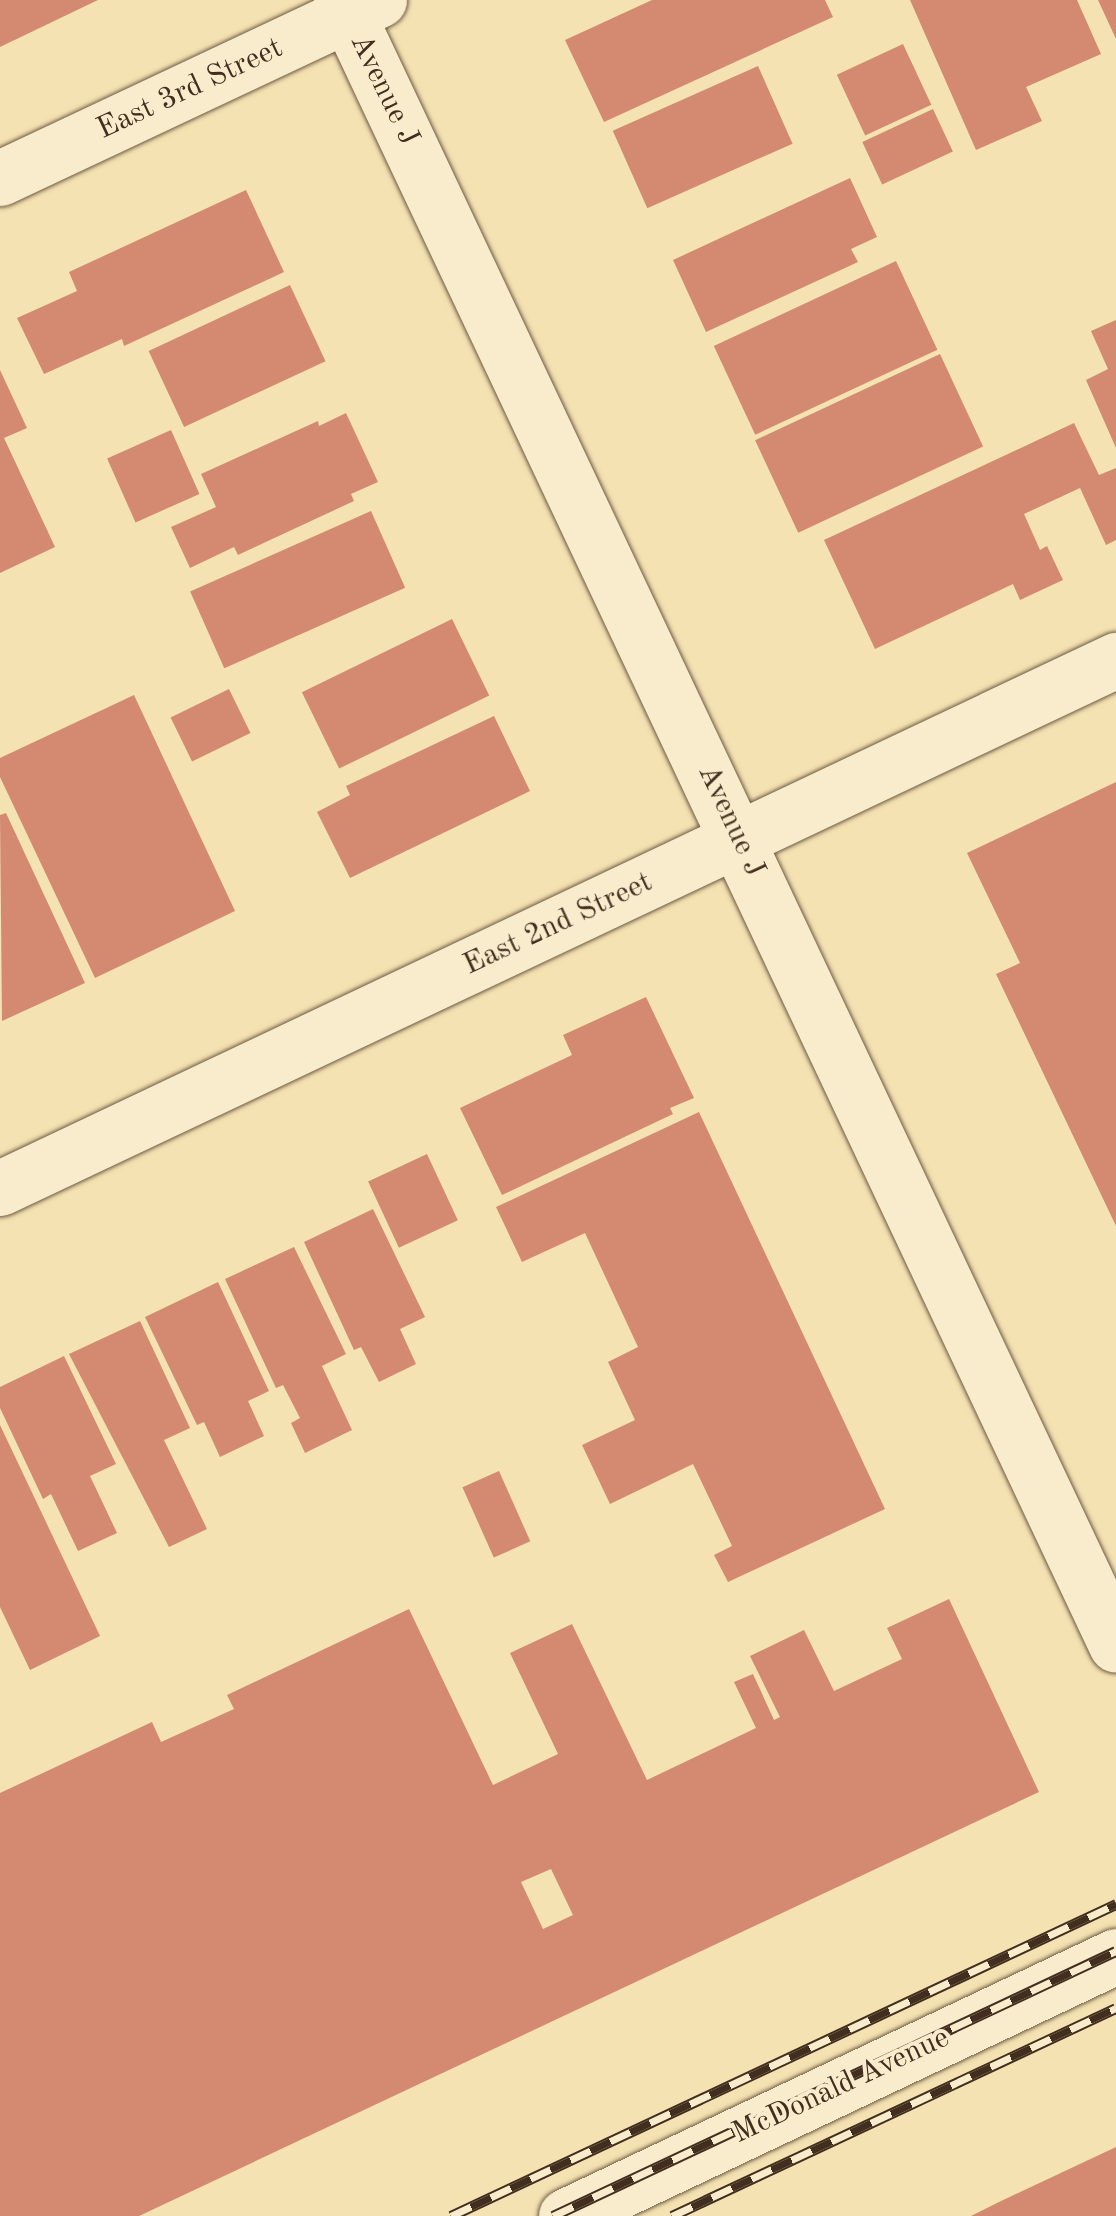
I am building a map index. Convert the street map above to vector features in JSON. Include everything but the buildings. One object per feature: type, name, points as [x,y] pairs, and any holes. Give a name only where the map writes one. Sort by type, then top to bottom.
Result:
[{"type":"street","name":"East 3rd Street","points":[[0,178],[356,5]]},
{"type":"street","name":"Avenue J","points":[[356,5],[1116,1645]]},
{"type":"street","name":"East 2nd Street","points":[[0,1188],[1116,660]]},
{"type":"street","name":"McDonald Avenue","points":[[566,2216],[1116,1956]]},
{"type":"railway","points":[[451,2216],[1116,1904]]},
{"type":"railway","points":[[553,2216],[1116,1951]]},
{"type":"railway","points":[[672,2216],[1116,2008]]}]
